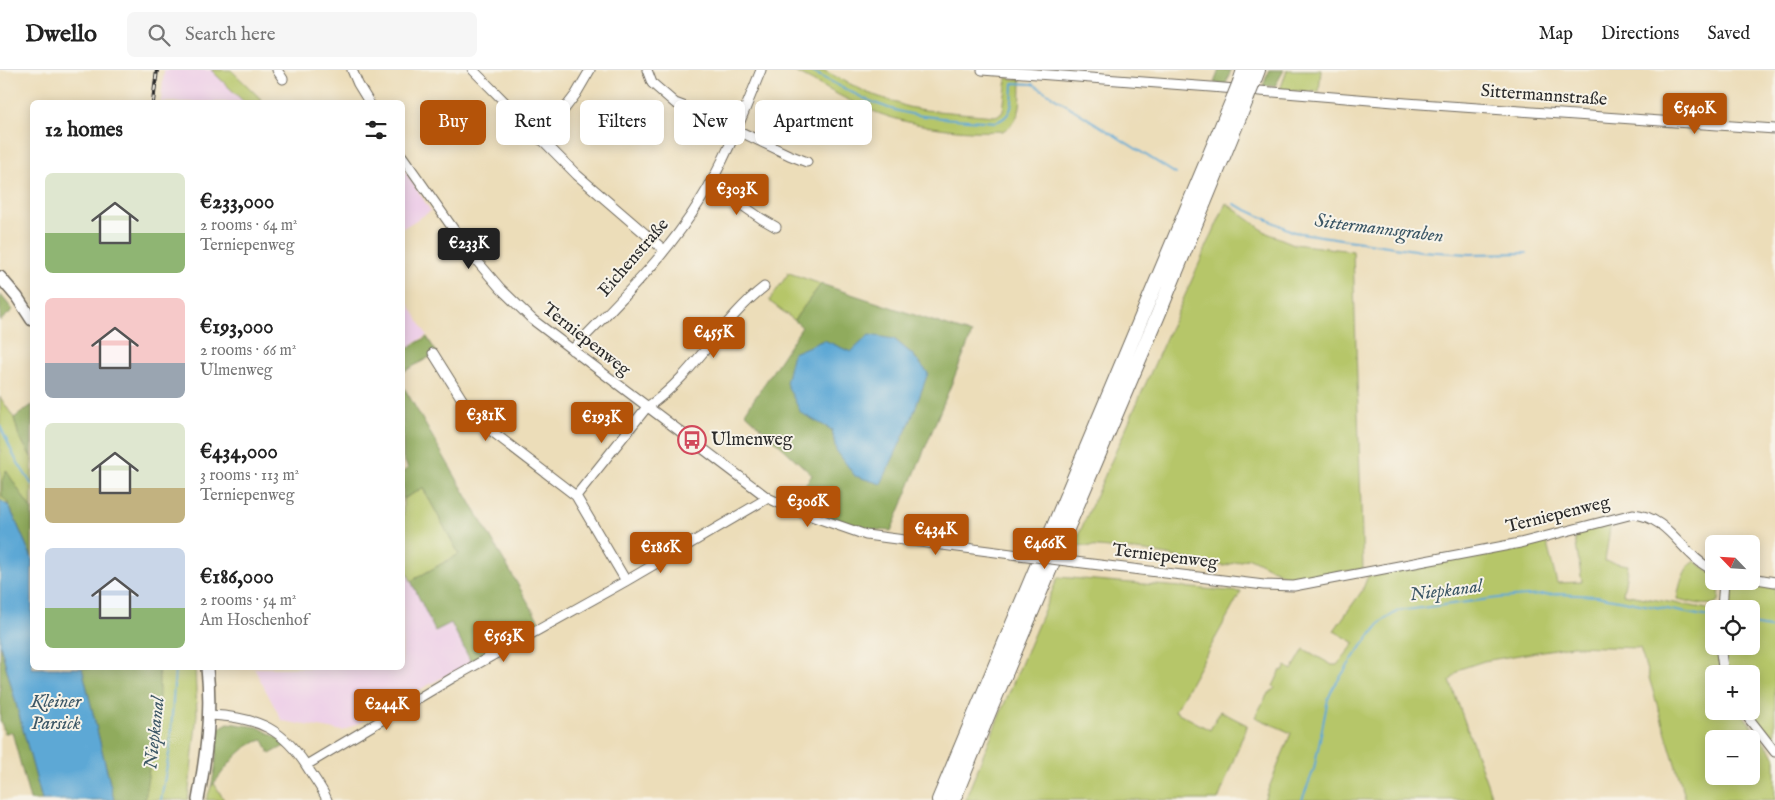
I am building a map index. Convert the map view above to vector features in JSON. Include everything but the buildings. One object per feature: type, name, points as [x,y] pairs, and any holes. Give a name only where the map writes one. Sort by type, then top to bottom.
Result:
[{"type":"highway","points":[[939,800],[1249,76]]},
{"type":"highway","points":[[953,800],[990,707],[1158,315],[1240,98]]},
{"type":"main road","points":[[0,277],[17,297],[30,317]]},
{"type":"main road","points":[[198,800],[209,715],[207,670]]},
{"type":"street","points":[[277,70],[283,79]]},
{"type":"street","points":[[352,70],[368,100]]},
{"type":"street","points":[[473,70],[502,100]]},
{"type":"street","points":[[570,102],[590,70]]},
{"type":"street","points":[[646,70],[652,83],[674,102]]},
{"type":"street","name":"Eichenstraße","points":[[745,108],[761,70]]},
{"type":"street","name":"Sittermannstraße","points":[[982,70],[1775,130]]},
{"type":"street","points":[[745,134],[807,162]]},
{"type":"street","points":[[546,145],[577,175],[664,250]]},
{"type":"street","name":"Eichenstraße","points":[[572,350],[643,276],[689,218],[710,183],[729,145]]},
{"type":"street","name":"Terniepenweg","points":[[405,160],[471,254],[533,320],[768,498],[794,510],[866,535],[1264,585],[1294,586],[1520,543],[1633,514],[1642,515],[1663,525],[1677,538],[1693,558],[1705,566]]},
{"type":"street","points":[[710,183],[776,227]]},
{"type":"street","points":[[576,496],[646,407],[658,400],[703,354],[748,298],[764,287]]},
{"type":"street","points":[[433,353],[477,420],[576,496],[626,581]]},
{"type":"street","points":[[308,764],[454,677],[626,581],[768,498]]},
{"type":"street","points":[[1760,580],[1775,582]]},
{"type":"street","points":[[209,715],[232,716],[264,725],[286,739],[308,764],[327,800]]},
{"type":"street","points":[[1750,720],[1775,752]]},
{"type":"shaded area","points":[[164,70],[211,70],[242,100],[161,100]]},
{"type":"shaded area","points":[[405,172],[431,211],[405,227]]},
{"type":"shaded area","points":[[405,298],[427,335],[405,349]]},
{"type":"shaded area","points":[[405,568],[435,631],[451,622],[471,662],[343,731],[282,721],[255,670],[405,670]]},
{"type":"green space","points":[[211,70],[231,70],[262,100],[242,100]]},
{"type":"green space","points":[[791,70],[823,70],[868,93],[908,107],[995,116],[1003,111],[1007,78],[1021,80],[1018,115],[1010,126],[1003,131],[955,130],[908,122],[872,111],[872,100],[849,100]]},
{"type":"green space","points":[[1219,70],[1231,70],[1226,84],[1214,83]]},
{"type":"green space","points":[[1269,70],[1284,70],[1275,86],[1263,86]]},
{"type":"green space","points":[[1287,70],[1321,70],[1319,92],[1280,90]]},
{"type":"green space","points":[[1226,203],[1267,233],[1294,244],[1353,251],[1363,569],[1290,578],[1250,558],[1224,566],[1146,551],[1074,545]]},
{"type":"green space","points":[[786,272],[821,284],[794,320],[769,301],[788,274]]},
{"type":"green space","points":[[821,284],[972,334],[891,531],[868,529],[791,504],[812,475],[745,413],[802,327],[794,320]],"holes":[[[894,339],[912,354],[928,373],[836,450],[832,430]]]},
{"type":"green space","points":[[0,294],[13,310],[0,321]]},
{"type":"green space","points":[[427,337],[437,353],[405,371],[405,349]]},
{"type":"green space","points":[[405,389],[540,623],[471,662],[451,623],[435,631],[411,581],[459,554],[423,488],[405,498],[405,470],[408,468],[405,462]]},
{"type":"green space","points":[[0,397],[14,418],[19,436],[30,455],[30,508],[23,498],[7,501],[9,506],[0,500]]},
{"type":"green space","points":[[30,406],[30,455],[19,436],[14,418]]},
{"type":"green space","points":[[6,470],[30,508],[30,553],[7,501],[2,497],[2,481]]},
{"type":"green space","points":[[423,488],[459,554],[411,581],[405,568],[405,498]]},
{"type":"green space","points":[[1611,521],[1605,561],[1628,565],[1623,594],[1705,608],[1705,655],[1718,655],[1720,665],[1705,665],[1705,720],[1747,720],[1755,730],[1705,730],[1705,785],[1760,785],[1760,737],[1775,757],[1775,800],[1686,800],[1640,648],[1572,646],[1484,661],[1460,669],[1450,681],[1493,800],[1264,800],[1291,733],[1255,717],[1267,695],[1275,688],[1273,686],[1281,670],[1283,671],[1286,666],[1292,670],[1304,649],[1332,665],[1337,665],[1355,643],[1334,631],[1362,591],[1368,576],[1546,540],[1557,583],[1582,582],[1574,532]]},
{"type":"green space","points":[[1694,561],[1705,568],[1705,590],[1720,590],[1719,600],[1705,600],[1704,604],[1677,599],[1684,573]]},
{"type":"green space","points":[[1058,577],[1241,592],[1175,711],[1210,730],[1220,711],[1247,725],[1218,800],[965,800]]},
{"type":"green space","points":[[1760,583],[1775,586],[1775,746],[1754,720],[1760,720],[1760,665],[1726,665],[1724,655],[1760,655],[1760,600],[1726,600],[1727,590],[1760,590]]},
{"type":"green space","points":[[0,644],[42,800],[30,800],[12,732],[5,733],[0,720]]},
{"type":"green space","points":[[82,670],[158,670],[159,701],[145,800],[114,800]]},
{"type":"green space","points":[[158,670],[195,670],[197,714],[188,800],[145,800],[159,678]]},
{"type":"green space","points":[[228,723],[258,727],[288,744],[270,754],[263,740],[254,743],[240,752],[211,787],[215,769],[219,728]]},
{"type":"green space","points":[[214,783],[224,800],[206,800]]},
{"type":"water","points":[[869,335],[894,339],[912,354],[928,373],[911,420],[881,484],[855,476],[836,450],[832,430],[801,413],[786,383],[793,353],[824,340],[851,352]]},
{"type":"water","name":"Kleiner Parsick","points":[[0,500],[9,506],[30,553],[30,670],[82,670],[114,800],[42,800],[0,644]]},
{"type":"waterway","name":"Sittermannsgraben","points":[[809,70],[859,96],[898,111],[932,117],[996,122],[1007,116],[1009,112],[1013,83],[1033,84],[1176,174]]},
{"type":"waterway","name":"Sittermannsgraben","points":[[1234,204],[1294,232],[1421,251],[1470,254],[1527,253]]},
{"type":"waterway","name":"Niepkanal","points":[[0,426],[15,458],[30,482]]},
{"type":"waterway","name":"Niepkanal","points":[[1302,800],[1314,769],[1328,699],[1333,688],[1355,655],[1381,622],[1398,611],[1498,598],[1557,594],[1597,596],[1705,616]]},
{"type":"waterway","name":"Niepkanal","points":[[1760,626],[1775,629]]},
{"type":"waterway","name":"Niepkanal","points":[[161,800],[170,748],[175,670]]},
{"type":"railway","points":[[153,100],[157,70]]},
{"type":"place","name":"Ulmenweg","points":[[692,440]]}]
